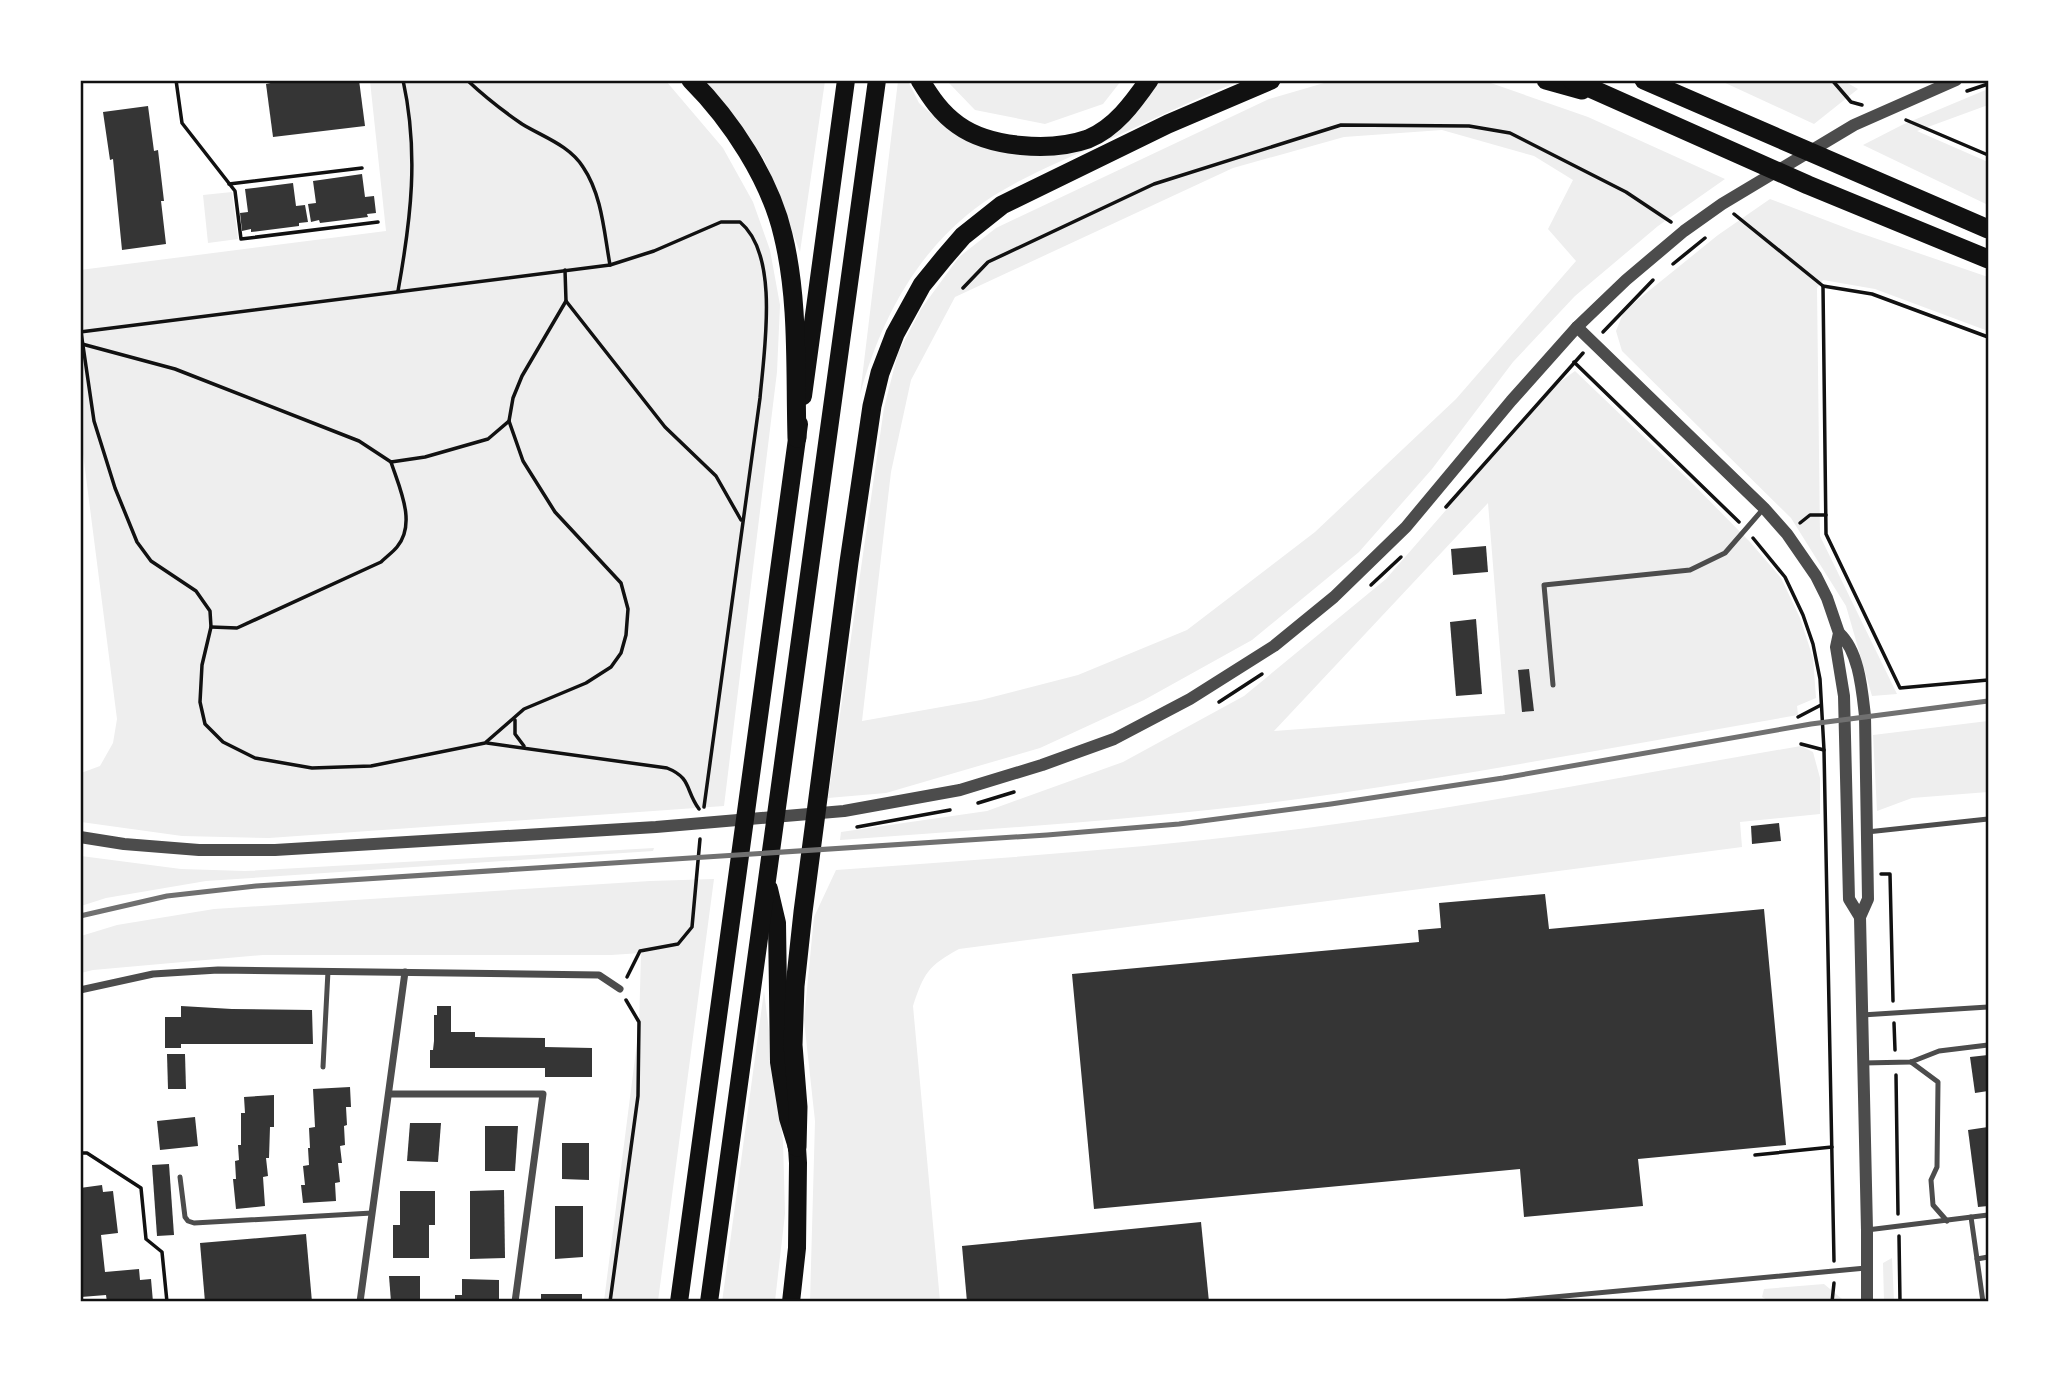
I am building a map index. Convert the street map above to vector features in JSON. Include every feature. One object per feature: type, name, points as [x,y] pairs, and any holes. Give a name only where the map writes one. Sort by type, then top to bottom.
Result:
[{"type":"highway","points":[[691,80],[744,144],[772,203],[783,234],[794,315],[797,438]]},
{"type":"highway","points":[[679,1301],[846,80]]},
{"type":"highway","points":[[709,1301],[877,80]]},
{"type":"highway","points":[[920,80],[936,106],[960,126],[994,141],[1029,146],[1061,145],[1089,138],[1117,120],[1149,80]]},
{"type":"highway","points":[[791,1301],[798,1211],[794,986],[872,406],[880,373],[895,334],[922,285],[943,258],[963,236],[1002,205],[1168,124],[1270,80]]},
{"type":"highway","points":[[1546,80],[1608,97]]},
{"type":"highway","points":[[1572,80],[1754,161],[1989,259]]},
{"type":"highway","points":[[1644,80],[1989,229]]},
{"type":"highway","points":[[766,879],[777,923],[779,1062],[788,1118],[797,1147]]},
{"type":"street","points":[[80,836],[124,844],[199,850],[275,850],[656,827],[844,811],[925,799],[960,790],[1114,739],[1190,699],[1274,646],[1334,597],[1399,535],[1577,327],[1626,280],[1684,231],[1722,204],[1854,125],[1956,80]]},
{"type":"street","points":[[1577,327],[1764,508],[1787,534],[1816,576],[1839,633],[1849,642],[1863,694],[1867,832],[1868,899],[1860,917],[1867,1301]]},
{"type":"street","points":[[1839,633],[1836,647],[1844,696],[1849,900],[1860,917]]},
{"type":"street","points":[[80,990],[153,974],[218,970],[599,975],[620,989]]},
{"type":"street","points":[[360,1301],[405,972]]},
{"type":"street","points":[[388,1094],[543,1094],[515,1301]]},
{"type":"lane","points":[[1553,685],[1544,585],[1690,570],[1725,553],[1764,508]]},
{"type":"lane","points":[[1867,832],[1989,819]]},
{"type":"lane","points":[[323,1066],[328,971]]},
{"type":"lane","points":[[1863,1015],[1989,1007]]},
{"type":"lane","points":[[1863,1063],[1911,1062],[1939,1051],[1989,1045]]},
{"type":"lane","points":[[1911,1062],[1938,1082],[1937,1167],[1931,1180],[1933,1205],[1947,1221]]},
{"type":"lane","points":[[180,1177],[185,1217],[194,1223],[372,1213]]},
{"type":"lane","points":[[1867,1230],[1989,1215]]},
{"type":"lane","points":[[1971,1217],[1983,1301]]},
{"type":"lane","points":[[1977,1259],[1989,1257]]},
{"type":"lane","points":[[1500,1301],[1867,1268]]},
{"type":"path","points":[[176,80],[182,123],[235,191],[241,239],[378,222]]},
{"type":"path","points":[[398,291],[409,230],[413,182],[407,97],[403,80]]},
{"type":"path","points":[[467,80],[522,124],[575,156],[585,169],[599,203],[610,265]]},
{"type":"path","points":[[1832,80],[1852,102],[1883,112]]},
{"type":"path","points":[[1956,95],[1989,84]]},
{"type":"path","points":[[1914,114],[1903,119],[1989,155]]},
{"type":"path","points":[[963,288],[988,262],[1154,184],[1341,125],[1469,127],[1510,133],[1626,192],[1684,231]]},
{"type":"path","points":[[229,184],[362,168]]},
{"type":"path","points":[[1722,204],[1823,286],[1872,294],[1989,337]]},
{"type":"path","points":[[1734,214],[1745,208]]},
{"type":"path","points":[[721,222],[740,222],[752,236],[760,253],[765,288],[766,331],[760,398],[702,815],[692,799],[688,783],[680,773],[667,768],[524,746],[485,743],[371,766],[312,768],[255,758],[223,743],[205,724],[200,702],[202,665],[211,627],[210,611],[196,591],[151,561],[137,542],[115,488],[94,421],[81,332],[565,270],[610,265],[654,251],[721,222]]},
{"type":"path","points":[[1665,270],[1714,230]]},
{"type":"path","points":[[485,743],[524,709],[586,683],[611,667],[621,653],[626,635],[628,608],[621,583],[555,512],[523,461],[509,421],[513,398],[522,376],[566,301],[565,270]]},
{"type":"path","points":[[1655,278],[1574,362],[1746,529],[1785,577],[1813,643],[1821,679],[1835,1271],[1832,1301]]},
{"type":"path","points":[[1823,286],[1826,534],[1900,688],[1989,680]]},
{"type":"path","points":[[566,301],[665,427],[716,477],[741,520]]},
{"type":"path","points":[[82,344],[175,369],[359,441],[391,462],[406,510],[406,528],[399,545],[381,562],[237,628],[211,627]]},
{"type":"path","points":[[391,462],[425,457],[488,439],[509,421]]},
{"type":"path","points":[[1787,534],[1810,515],[1826,515]]},
{"type":"path","points":[[1798,717],[1821,705]]},
{"type":"path","points":[[515,719],[515,734],[524,746]]},
{"type":"path","points":[[1801,744],[1824,750]]},
{"type":"path","points":[[610,1301],[638,1096],[639,1022],[620,989],[640,951],[678,944],[691,927],[701,828]]},
{"type":"path","points":[[1890,874],[1900,1301]]},
{"type":"path","points":[[1755,1155],[1832,1147]]},
{"type":"path","points":[[80,1153],[87,1153],[141,1188],[146,1239],[162,1252],[167,1301]]},
{"type":"shaded area","points":[[370,81],[666,81],[723,148],[753,202],[770,250],[780,305],[777,372],[724,806],[269,838],[182,836],[81,822],[81,773],[100,766],[113,743],[117,719],[81,438],[80,270],[386,231]]},
{"type":"shaded area","points":[[702,81],[825,81],[800,252],[764,159]]},
{"type":"shaded area","points":[[898,81],[908,81],[919,103],[946,127],[1066,148],[1158,81],[1240,81],[1033,174],[982,203],[967,215],[930,253],[900,296],[887,320],[860,395]]},
{"type":"shaded area","points":[[947,81],[1121,81],[1103,104],[1045,124],[975,110]]},
{"type":"shaded area","points":[[1331,81],[1485,81],[1588,117],[1725,179],[1658,226],[1575,296],[1513,362],[1432,469],[1359,552],[1252,640],[1144,700],[1040,748],[886,793],[828,798],[884,408],[898,353],[921,309],[959,257],[996,228],[1269,99]],"holes":[[[1442,130],[1534,156],[1573,180],[1548,229],[1576,261],[1456,399],[1315,532],[1187,630],[1078,675],[981,700],[862,721],[891,472],[911,380],[955,297],[1233,168],[1344,137]]]},
{"type":"shaded area","points":[[1721,81],[1844,81],[1858,89],[1814,124]]},
{"type":"shaded area","points":[[1988,89],[1988,105],[1917,131],[1988,162],[1988,205],[1863,145],[1902,125]]},
{"type":"shaded area","points":[[232,192],[238,239],[208,243],[203,195]]},
{"type":"shaded area","points":[[1770,199],[1988,277],[1988,331],[1875,289],[1823,280],[1817,288],[1820,536],[1897,694],[1872,696],[1846,606],[1791,518],[1622,351],[1616,331],[1624,311],[1718,235]]},
{"type":"shaded area","points":[[1575,371],[1694,485],[1781,578],[1800,618],[1813,658],[1816,698],[1797,706],[1798,715],[1334,794],[1087,822],[840,840],[841,832],[987,811],[1123,762],[1244,696],[1386,579],[1553,387]],"holes":[[[1488,503],[1505,714],[1274,731]]]},
{"type":"shaded area","points":[[1988,721],[1988,792],[1912,798],[1877,811],[1873,735]]},
{"type":"shaded area","points":[[1801,746],[1813,752],[1820,778],[1820,814],[1740,822],[1742,847],[959,949],[940,960],[928,972],[913,1006],[940,1301],[810,1301],[815,1121],[804,1020],[814,917],[836,870],[1086,851],[1274,832],[1453,807]]},
{"type":"shaded area","points":[[654,848],[653,851],[206,881],[106,898],[81,906],[81,856],[181,869],[245,871]]},
{"type":"shaded area","points":[[714,879],[658,1301],[604,1301],[639,1027],[641,953],[263,955],[81,973],[81,936],[117,925],[214,909]]},
{"type":"shaded area","points":[[764,991],[783,1141],[785,1214],[775,1301],[722,1302]]},
{"type":"shaded area","points":[[1892,1258],[1894,1301],[1884,1301],[1883,1263]]},
{"type":"shaded area","points":[[1824,1284],[1842,1301],[1769,1301],[1762,1297],[1764,1289]]},
{"type":"building","points":[[284,80],[359,80],[365,126],[273,137],[266,84]]},
{"type":"building","points":[[148,106],[154,151],[158,150],[166,244],[122,250],[113,159],[110,160],[103,112]]},
{"type":"building","points":[[362,174],[365,197],[374,196],[376,213],[367,214],[368,217],[311,222],[308,204],[316,203],[313,181]]},
{"type":"building","points":[[293,183],[296,206],[305,205],[308,222],[299,223],[299,226],[242,231],[240,213],[248,212],[245,189]]},
{"type":"building","points":[[1486,546],[1488,572],[1453,575],[1451,549]]},
{"type":"building","points":[[1476,619],[1482,694],[1456,696],[1450,622]]},
{"type":"building","points":[[1529,669],[1534,711],[1522,712],[1518,670]]},
{"type":"building","points":[[1779,823],[1781,841],[1752,844],[1751,826]]},
{"type":"building","points":[[1545,894],[1549,929],[1764,909],[1786,1145],[1638,1159],[1643,1206],[1524,1217],[1520,1169],[1094,1209],[1072,974],[1419,942],[1418,930],[1441,928],[1439,903]]},
{"type":"building","points":[[181,1006],[312,1010],[313,1044],[181,1044],[181,1048],[165,1048],[165,1017],[181,1017]]},
{"type":"building","points":[[437,1006],[451,1006],[451,1032],[475,1032],[475,1037],[545,1038],[545,1047],[592,1048],[592,1077],[545,1077],[545,1068],[430,1068]]},
{"type":"building","points":[[167,1054],[185,1054],[186,1089],[168,1089]]},
{"type":"building","points":[[1988,1055],[1988,1091],[1975,1093],[1970,1057]]},
{"type":"building","points":[[350,1087],[351,1107],[346,1107],[345,1145],[340,1146],[342,1163],[338,1163],[340,1182],[335,1183],[336,1201],[303,1203],[301,1185],[305,1185],[303,1166],[309,1165],[309,1128],[315,1127],[313,1089]]},
{"type":"building","points":[[274,1095],[274,1127],[270,1127],[269,1158],[266,1158],[268,1176],[263,1177],[265,1206],[236,1209],[233,1179],[236,1179],[235,1161],[239,1160],[241,1113],[245,1113],[244,1097]]},
{"type":"building","points":[[195,1117],[198,1146],[160,1150],[157,1121]]},
{"type":"building","points":[[410,1123],[441,1123],[438,1162],[407,1161]]},
{"type":"building","points":[[485,1126],[518,1126],[515,1171],[485,1171]]},
{"type":"building","points":[[1988,1127],[1988,1206],[1978,1207],[1968,1130]]},
{"type":"building","points":[[562,1143],[589,1143],[589,1180],[562,1179]]},
{"type":"building","points":[[169,1164],[174,1235],[157,1236],[152,1165]]},
{"type":"building","points":[[102,1185],[103,1192],[113,1191],[118,1233],[101,1235],[105,1272],[139,1269],[140,1280],[151,1279],[153,1302],[107,1302],[106,1295],[81,1297],[80,1188]]},
{"type":"building","points":[[504,1190],[505,1258],[470,1259],[470,1191]]},
{"type":"building","points":[[400,1191],[435,1191],[435,1225],[429,1225],[429,1258],[393,1258],[393,1225],[400,1225]]},
{"type":"building","points":[[555,1206],[583,1206],[583,1257],[555,1259]]},
{"type":"building","points":[[1201,1222],[1209,1302],[967,1302],[962,1246]]},
{"type":"building","points":[[306,1234],[312,1302],[205,1302],[200,1243]]},
{"type":"building","points":[[389,1276],[420,1276],[420,1302],[391,1302]]},
{"type":"building","points":[[462,1279],[499,1280],[499,1302],[455,1302],[455,1295],[462,1295]]},
{"type":"building","points":[[541,1294],[582,1294],[582,1302],[541,1302]]},
{"type":"railway","points":[[80,916],[167,896],[256,886],[1047,835],[1179,824],[1503,778],[1811,724],[1988,701]]}]
